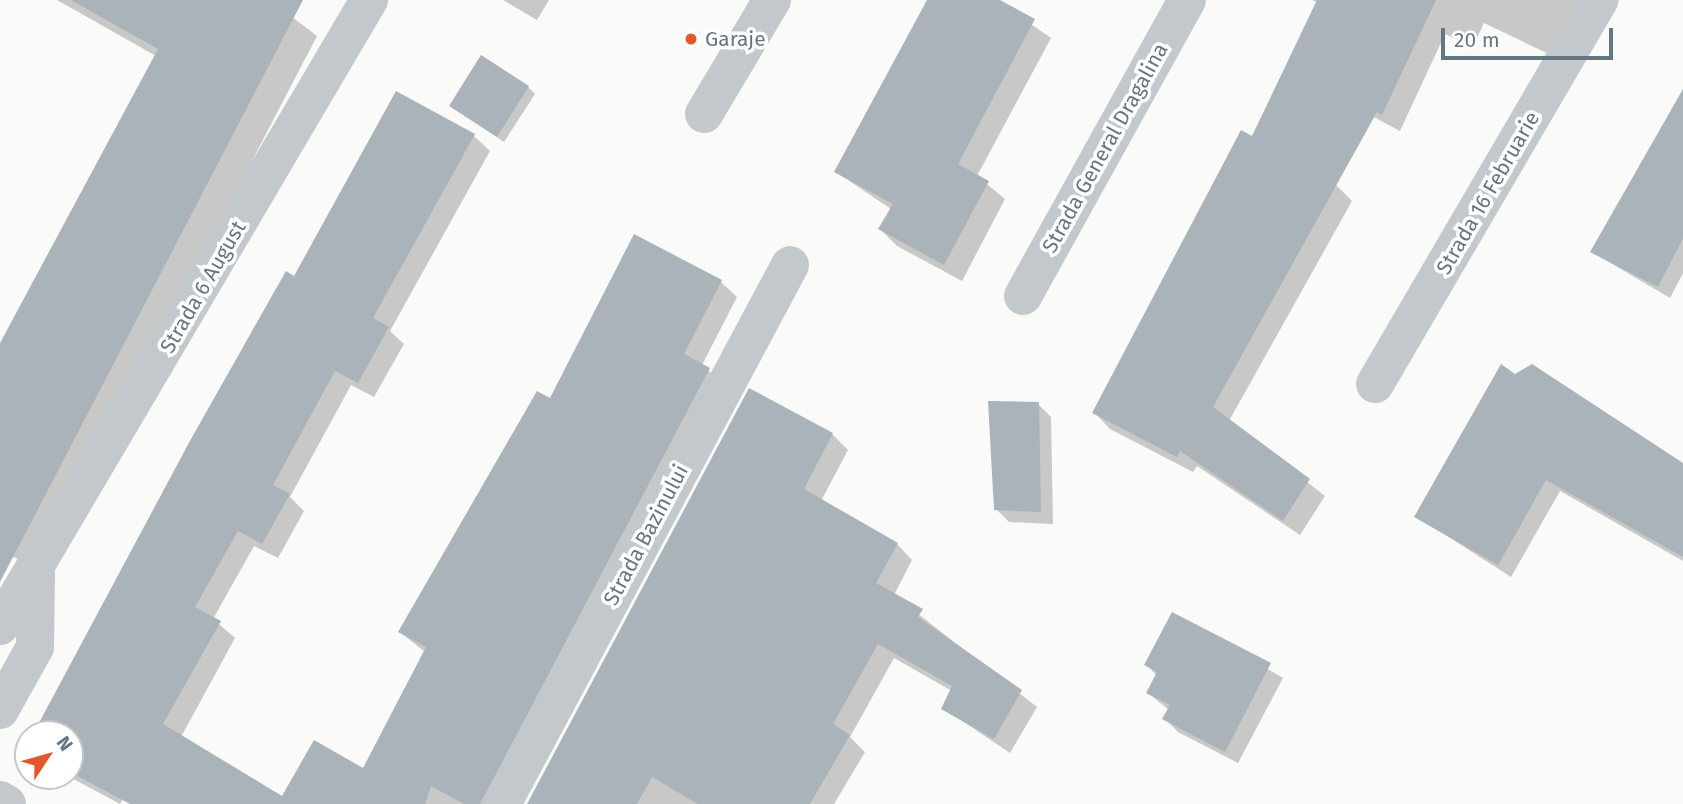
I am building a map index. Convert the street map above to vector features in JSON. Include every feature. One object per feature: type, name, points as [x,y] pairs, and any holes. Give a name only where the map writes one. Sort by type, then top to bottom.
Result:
[{"type":"street","name":"Strada 6 August","points":[[0,626],[36,573],[369,0]]},
{"type":"street","points":[[704,114],[772,0]]},
{"type":"street","name":"Strada General Dragalina","points":[[1023,296],[1187,0]]},
{"type":"street","name":"Strada 16 Februarie","points":[[1375,384],[1599,0]]},
{"type":"street","name":"Strada Bazinului","points":[[502,804],[790,265]]},
{"type":"street","name":"Strada 6 August","points":[[0,710],[35,647],[36,573]]},
{"type":"street","points":[[0,800],[7,804]]},
{"type":"building","points":[[71,0],[303,0],[0,582],[0,343],[158,49]]},
{"type":"building","points":[[927,0],[1000,0],[1035,19],[958,164],[989,181],[944,265],[878,229],[893,204],[834,172]]},
{"type":"building","points":[[1317,0],[1436,0],[1382,115],[1377,112],[1213,407],[1310,479],[1283,521],[1180,451],[1177,457],[1092,413],[1241,130],[1252,136]]},
{"type":"building","points":[[481,55],[529,86],[497,137],[449,106]]},
{"type":"building","points":[[1683,89],[1683,238],[1658,287],[1590,252]]},
{"type":"building","points":[[396,91],[475,134],[373,318],[389,327],[358,383],[335,371],[273,485],[290,494],[262,544],[238,531],[195,607],[221,621],[163,724],[282,796],[314,740],[363,768],[426,647],[398,632],[537,391],[550,398],[634,234],[722,280],[684,354],[710,368],[480,804],[464,804],[431,786],[425,804],[130,804],[84,779],[84,720],[40,720],[191,439],[286,271],[294,276]]},
{"type":"building","points":[[1501,364],[1515,374],[1532,364],[1683,463],[1683,557],[1546,480],[1498,565],[1414,517]]},
{"type":"building","points":[[749,388],[833,433],[804,489],[898,543],[876,583],[923,609],[918,617],[1022,690],[994,739],[941,709],[952,686],[878,644],[833,724],[850,735],[810,804],[698,804],[652,777],[637,804],[527,804]]},
{"type":"building","points":[[988,401],[1039,402],[1041,512],[994,510]]},
{"type":"building","points":[[1172,612],[1271,663],[1225,752],[1162,719],[1170,705],[1146,693],[1157,672],[1144,665]]},
{"type":"place","name":"Garaje","points":[[691,39]]}]
